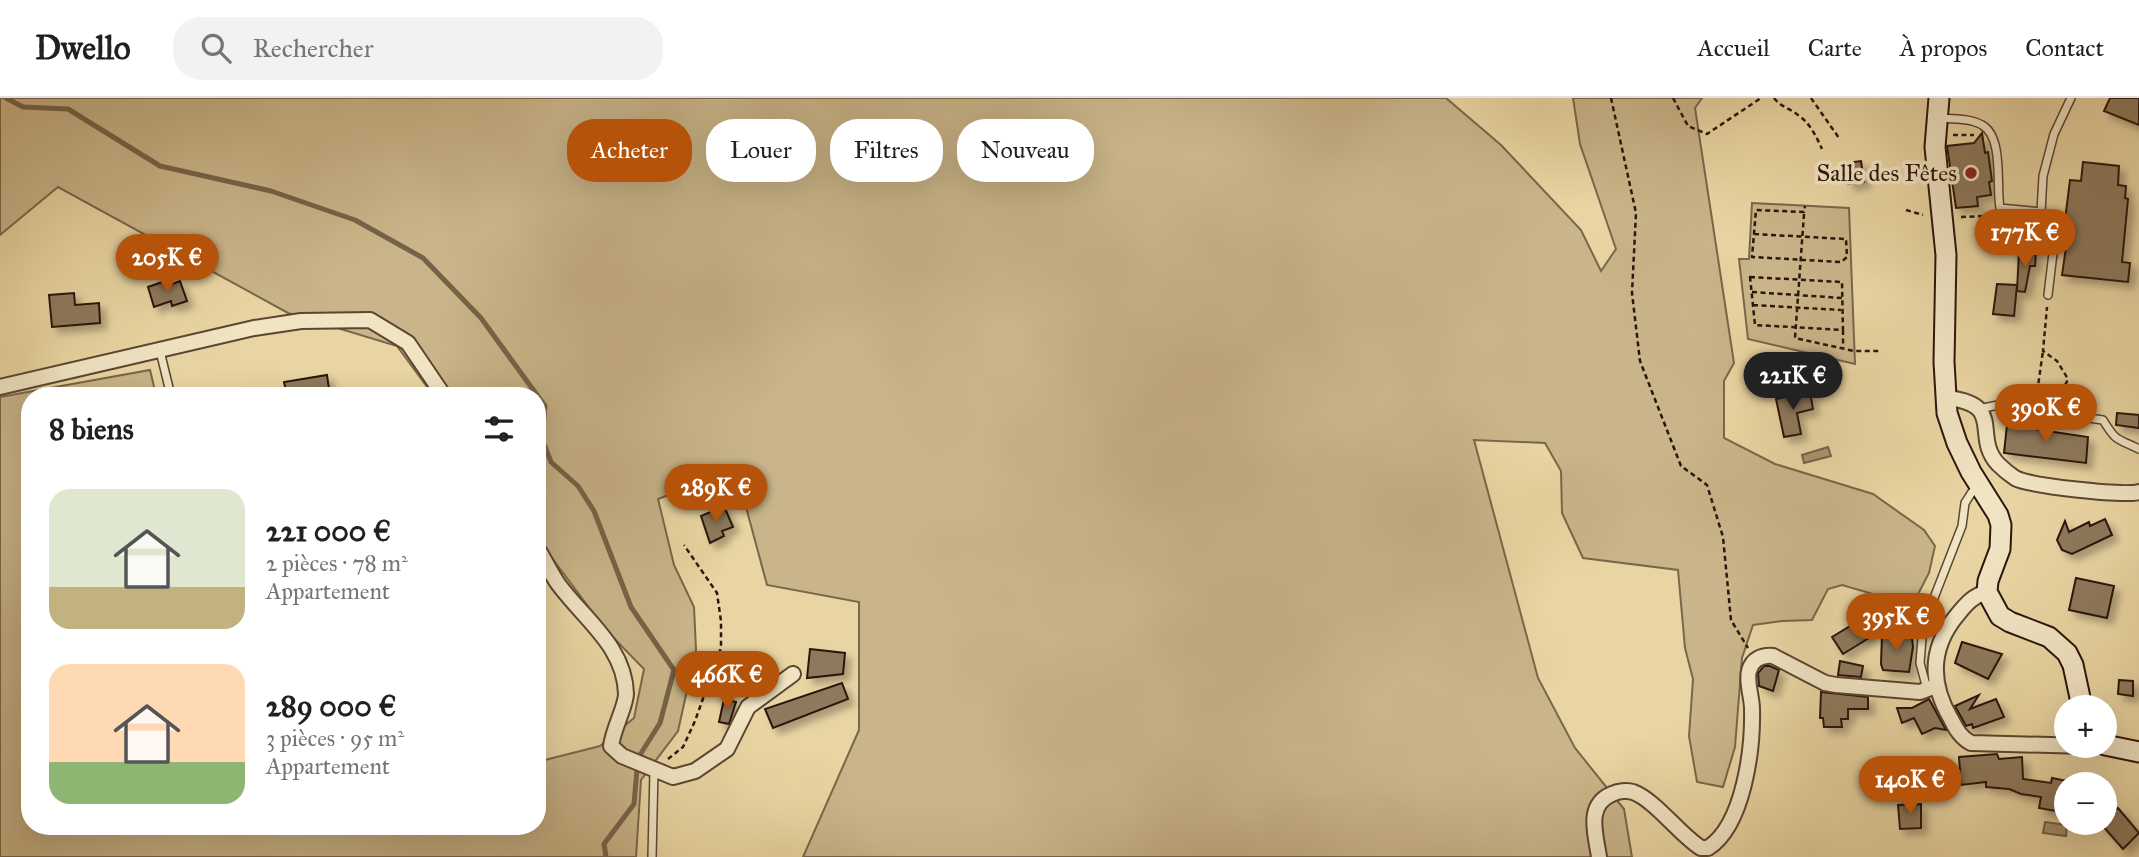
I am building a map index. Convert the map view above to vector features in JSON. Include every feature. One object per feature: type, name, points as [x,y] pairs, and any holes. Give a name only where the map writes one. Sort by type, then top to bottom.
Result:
[{"type":"street","points":[[1937,108],[1936,147],[1946,255],[1944,362],[1947,413],[1980,486],[1998,515],[2001,537],[1987,592],[2000,616],[2049,637],[2067,653],[2073,665],[2079,695]]},
{"type":"street","points":[[0,387],[254,328],[300,321],[370,320],[408,343],[438,387]]},
{"type":"street","points":[[1948,398],[1962,400],[1979,409],[1995,461],[2017,479],[2094,492],[2139,492]]},
{"type":"street","points":[[546,563],[559,584],[620,661],[626,696],[613,731],[611,746],[622,756],[673,777],[695,771],[727,749],[748,707],[793,674]]},
{"type":"street","points":[[1987,592],[1976,595],[1968,602],[1942,636],[1931,688],[1956,729],[1971,743],[2054,745]]},
{"type":"street","points":[[1599,857],[1594,813],[1604,798],[1623,791],[1633,792],[1644,799],[1701,848],[1708,848],[1720,837],[1736,811],[1743,785],[1751,731],[1752,707],[1748,672],[1756,660],[1765,655],[1773,656],[1836,685],[1920,692],[1931,688]]},
{"type":"street","points":[[2117,747],[2139,752]]},
{"type":"lane","points":[[2048,295],[2053,253],[2051,233],[2040,212],[2043,176],[2054,134],[2071,98]]},
{"type":"lane","points":[[1937,108],[1982,125],[1991,133],[1996,148],[2000,208],[2040,212]]},
{"type":"lane","points":[[160,351],[169,387]]},
{"type":"lane","points":[[1979,409],[1998,405],[2103,419],[2120,442],[2139,449]]},
{"type":"lane","points":[[1931,688],[1920,663],[1923,626],[1962,526],[1965,503],[1980,486]]},
{"type":"lane","points":[[650,768],[652,857]]},
{"type":"path","points":[[1611,98],[1636,213],[1632,293],[1640,361],[1681,466],[1707,485],[1723,537],[1731,621],[1756,660]]},
{"type":"path","points":[[1673,98],[1688,126],[1707,134],[1761,98]]},
{"type":"path","points":[[1774,98],[1782,107],[1804,120],[1822,149]]},
{"type":"path","points":[[1811,98],[1839,138]]},
{"type":"path","points":[[1805,206],[1795,338],[1843,349],[1879,351]]},
{"type":"path","points":[[1754,234],[1846,239],[1847,257],[1840,262],[1752,257],[1756,210],[1804,212]]},
{"type":"path","points":[[1958,217],[1984,216]]},
{"type":"path","points":[[1843,330],[1755,325],[1750,276],[1842,282],[1842,310],[1843,330],[1843,349]]},
{"type":"path","points":[[1752,292],[1842,298]]},
{"type":"path","points":[[2039,386],[2048,295]]},
{"type":"path","points":[[1754,305],[1842,310]]},
{"type":"path","points":[[2036,399],[2056,396],[2064,389],[2068,379],[2057,361],[2043,351]]},
{"type":"path","points":[[650,768],[683,747],[721,648],[721,621],[716,593],[684,545]]},
{"type":"shaded area","points":[[0,98],[1446,98],[1501,145],[1581,230],[1601,271],[1616,249],[1580,144],[1573,98],[1702,98],[1695,108],[1734,363],[1724,381],[1724,438],[1775,464],[1873,494],[1924,530],[1935,546],[1929,573],[1915,600],[1897,601],[1842,585],[1828,589],[1812,620],[1753,625],[1742,658],[1735,747],[1723,787],[1697,782],[1689,736],[1693,679],[1685,648],[1678,570],[1583,558],[1562,513],[1561,471],[1545,443],[1474,440],[1538,678],[1575,748],[1624,809],[1632,857],[803,857],[859,730],[859,602],[767,585],[736,470],[658,499],[674,565],[694,607],[696,650],[678,731],[641,780],[636,857],[0,857],[0,397],[21,393],[21,835],[546,835],[546,760],[600,746],[634,718],[644,669],[605,629],[546,550],[546,387],[427,387],[397,346],[288,313],[58,187],[0,235]]},
{"type":"shaded area","points":[[1752,203],[1849,208],[1855,364],[1748,339],[1739,259],[1749,259]]},
{"type":"shaded area","points":[[150,370],[154,387],[56,387]]},
{"type":"shaded area","points":[[1828,447],[1831,456],[1804,463],[1802,455]]},
{"type":"shaded area","points":[[2045,822],[2054,823],[2054,834],[2043,833]]},
{"type":"building","points":[[2110,98],[2139,98],[2139,125],[2104,111]]},
{"type":"building","name":"Salle des Fêtes","points":[[1982,133],[1985,153],[1988,152],[1991,195],[1977,197],[1978,206],[1956,208],[1947,146],[1974,143]]},
{"type":"building","points":[[1861,161],[1864,182],[1848,184],[1846,163]]},
{"type":"building","points":[[2083,162],[2119,166],[2118,185],[2126,186],[2125,198],[2128,199],[2122,262],[2130,263],[2128,282],[2062,275],[2070,220],[2065,220],[2070,180],[2081,181]]},
{"type":"building","points":[[2019,251],[2036,252],[2035,266],[2030,266],[2025,292],[2017,291]]},
{"type":"building","points":[[165,281],[167,286],[180,281],[187,301],[172,306],[171,301],[154,307],[148,287]]},
{"type":"building","points":[[1997,284],[2017,285],[2014,316],[1993,314]]},
{"type":"building","points":[[74,293],[75,305],[99,303],[100,323],[52,327],[49,295]]},
{"type":"building","points":[[327,375],[329,387],[285,387],[284,382]]},
{"type":"building","points":[[1810,392],[1813,409],[1797,413],[1801,434],[1784,437],[1776,399]]},
{"type":"building","points":[[2117,413],[2139,415],[2139,428],[2116,425]]},
{"type":"building","points":[[2007,425],[2088,437],[2086,463],[2004,453]]},
{"type":"building","points":[[724,506],[733,527],[722,531],[724,536],[710,543],[701,516]]},
{"type":"building","points":[[2105,519],[2112,535],[2072,554],[2062,550],[2057,540],[2065,521],[2069,532],[2089,522],[2090,526]]},
{"type":"building","points":[[2076,578],[2114,586],[2107,618],[2069,610]]},
{"type":"building","points":[[1860,620],[1870,621],[1869,638],[1843,654],[1832,637]]},
{"type":"building","points":[[1882,635],[1912,638],[1909,672],[1883,670]]},
{"type":"building","points":[[1962,642],[2002,654],[1988,679],[1955,663]]},
{"type":"building","points":[[810,649],[845,653],[843,674],[807,678]]},
{"type":"building","points":[[1840,661],[1863,666],[1861,677],[1838,675]]},
{"type":"building","points":[[1764,666],[1779,670],[1773,691],[1759,686],[1758,673]]},
{"type":"building","points":[[2119,680],[2133,681],[2133,696],[2118,694]]},
{"type":"building","points":[[842,683],[848,699],[773,728],[765,709]]},
{"type":"building","points":[[1821,692],[1868,697],[1868,709],[1848,709],[1848,719],[1841,719],[1842,727],[1824,727],[1823,718],[1820,718]]},
{"type":"building","points":[[1979,695],[1970,709],[1996,699],[2004,717],[1973,728],[1972,724],[1966,726],[1955,706]]},
{"type":"building","points":[[724,699],[736,702],[729,724],[719,722]]},
{"type":"building","points":[[1929,699],[1946,730],[1935,728],[1922,734],[1914,718],[1902,723],[1897,708],[1912,708]]},
{"type":"building","points":[[1997,754],[1999,759],[2022,757],[2023,779],[2051,783],[2054,778],[2054,811],[2039,808],[2041,797],[2009,789],[1986,787],[1986,782],[1961,785],[1959,757]]},
{"type":"building","points":[[1921,804],[1921,828],[1900,829],[1898,805]]},
{"type":"building","points":[[2117,809],[2139,833],[2123,849],[2111,835],[2117,835]]},
{"type":"waterway","points":[[6,98],[23,107],[68,109],[160,166],[271,191],[355,220],[423,258],[481,318],[531,387]]},
{"type":"waterway","points":[[546,449],[551,462],[578,486],[594,511],[631,607],[674,670],[660,723],[638,758],[634,804],[604,844],[606,857]]},
{"type":"place","name":"Salle des Fêtes","points":[[1971,173]]}]
